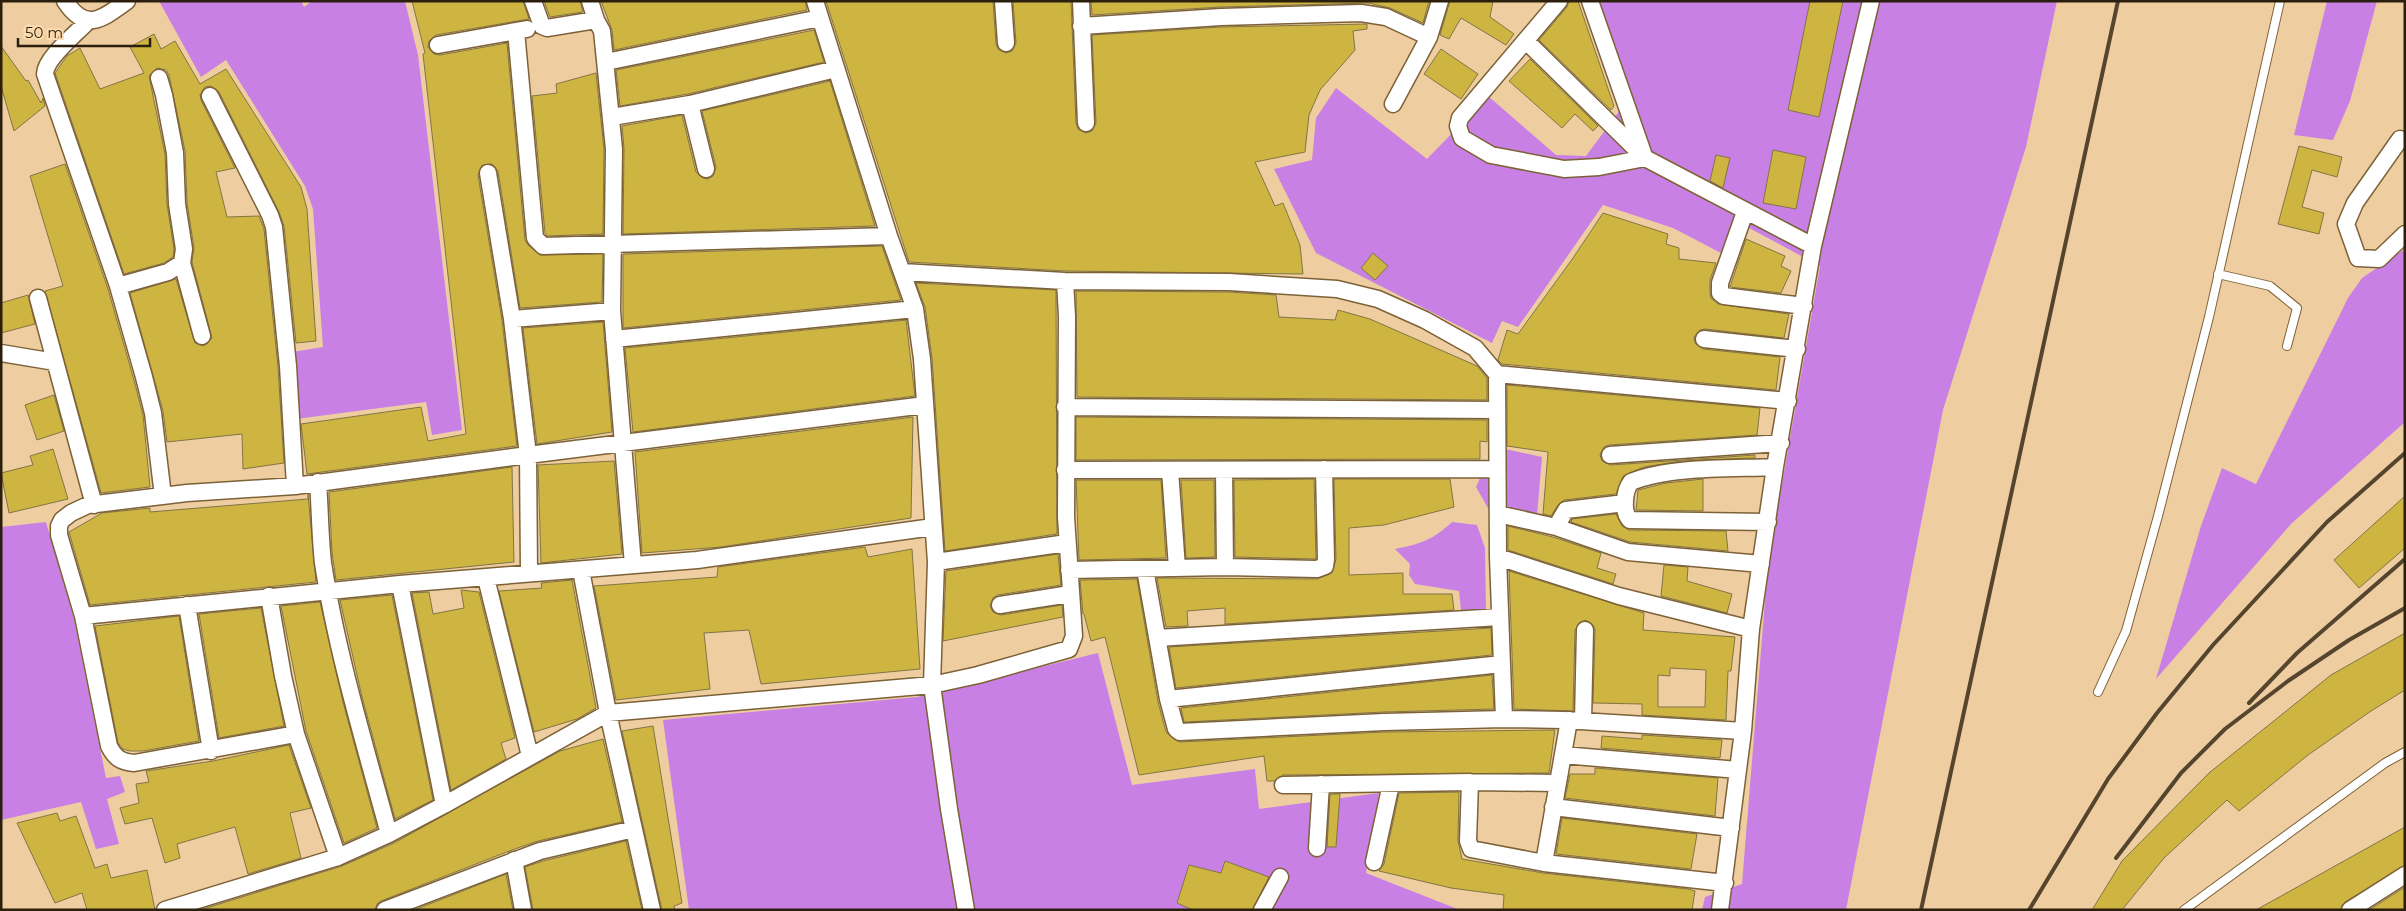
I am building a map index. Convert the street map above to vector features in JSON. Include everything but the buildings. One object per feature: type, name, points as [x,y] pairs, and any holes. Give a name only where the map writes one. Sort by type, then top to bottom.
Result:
[{"type":"street","points":[[65,1],[79,18],[88,21]]},
{"type":"street","points":[[127,1],[106,16],[88,21],[51,59],[45,67],[45,74],[118,286],[152,413],[163,496]]},
{"type":"street","points":[[533,1],[542,26]]},
{"type":"street","points":[[590,1],[602,31],[612,117],[615,176],[612,243],[612,311],[633,565]]},
{"type":"street","points":[[815,1],[889,236],[915,309],[925,405],[936,562],[932,685],[949,810],[966,910]]},
{"type":"street","points":[[1003,1],[1006,43]]},
{"type":"street","points":[[1081,1],[1086,124]]},
{"type":"street","points":[[1393,104],[1429,37],[1440,1]]},
{"type":"street","points":[[1559,1],[1460,118],[1458,126],[1462,138],[1490,155],[1564,169],[1600,167],[1645,158]]},
{"type":"street","points":[[1590,1],[1645,158]]},
{"type":"street","points":[[1720,910],[1743,732],[1751,629],[1775,467],[1781,443],[1813,246],[1871,1]]},
{"type":"street","points":[[1081,26],[1249,16],[1361,13],[1386,17],[1429,37]]},
{"type":"street","points":[[606,62],[820,18]]},
{"type":"street","points":[[438,45],[542,26],[547,28],[596,20]]},
{"type":"street","points":[[516,31],[535,238],[539,244],[548,247],[612,243],[889,236]]},
{"type":"street","points":[[1526,41],[1645,158],[1813,246]]},
{"type":"street","points":[[612,117],[690,104],[836,69]]},
{"type":"street","points":[[158,78],[168,113],[175,153],[177,204],[184,249],[182,263],[202,336]]},
{"type":"street","points":[[210,96],[270,215],[274,228],[288,366],[295,486]]},
{"type":"street","points":[[690,104],[706,169]]},
{"type":"street","points":[[2400,139],[2355,202],[2346,224],[2358,258],[2378,259],[2405,234]]},
{"type":"street","points":[[488,173],[512,319],[528,455],[529,572]]},
{"type":"street","points":[[1745,212],[1720,283],[1720,293],[1724,296],[1804,306]]},
{"type":"street","points":[[118,286],[168,272],[182,263]]},
{"type":"street","points":[[902,272],[1065,281],[1229,282],[1336,289],[1378,299],[1425,320],[1476,348],[1497,374],[1498,556],[1504,719]]},
{"type":"street","points":[[165,910],[338,857],[389,834],[444,805],[608,713],[932,685],[978,675],[1069,648],[1074,636],[1067,543],[1065,470],[1067,316],[1065,281]]},
{"type":"street","points":[[38,298],[94,505]]},
{"type":"street","points":[[614,339],[915,309]]},
{"type":"street","points":[[512,319],[612,311]]},
{"type":"street","points":[[1704,339],[1796,349]]},
{"type":"street","points":[[1,353],[55,362]]},
{"type":"street","points":[[1497,374],[1788,401]]},
{"type":"street","points":[[296,734],[211,751],[134,763],[122,762],[114,756],[109,746],[83,616],[63,552],[59,526],[62,520],[71,513],[94,505],[163,496],[295,486],[925,405]]},
{"type":"street","points":[[1066,408],[1497,410]]},
{"type":"street","points":[[1610,455],[1781,443]]},
{"type":"street","points":[[1768,522],[1637,521],[1627,518],[1625,503],[1628,485],[1635,480],[1664,474],[1704,470],[1775,467]]},
{"type":"street","points":[[1069,570],[1225,567],[1317,569],[1324,566],[1326,559],[1324,469]]},
{"type":"street","points":[[1065,470],[1497,469]]},
{"type":"street","points":[[1170,470],[1177,568]]},
{"type":"street","points":[[1224,470],[1225,567]]},
{"type":"street","points":[[318,482],[323,560],[328,592],[389,834]]},
{"type":"street","points":[[1556,527],[1566,510],[1625,503]]},
{"type":"street","points":[[1498,514],[1556,527],[1628,552],[1761,564]]},
{"type":"street","points":[[83,616],[269,596],[486,578],[529,572],[580,570],[697,560],[934,527]]},
{"type":"street","points":[[936,562],[1067,543]]},
{"type":"street","points":[[1498,556],[1619,596],[1751,629]]},
{"type":"street","points":[[1145,569],[1168,699],[1176,729],[1184,733],[1384,722],[1504,719],[1576,721],[1743,732]]},
{"type":"street","points":[[580,570],[608,713],[652,910]]},
{"type":"street","points":[[486,578],[530,756]]},
{"type":"street","points":[[400,584],[444,805]]},
{"type":"street","points":[[1000,606],[1070,594]]},
{"type":"street","points":[[269,596],[283,676],[296,734],[338,857]]},
{"type":"street","points":[[187,605],[211,751]]},
{"type":"street","points":[[1158,638],[1500,617]]},
{"type":"street","points":[[1544,863],[1563,754],[1576,721],[1586,630]]},
{"type":"street","points":[[1168,699],[1502,664]]},
{"type":"street","points":[[1563,754],[1738,770]]},
{"type":"street","points":[[1283,785],[1470,782],[1558,783]]},
{"type":"street","points":[[1470,782],[1468,841],[1471,849],[1544,863],[1725,883]]},
{"type":"street","points":[[1317,848],[1321,784]]},
{"type":"street","points":[[1374,862],[1391,784]]},
{"type":"street","points":[[1553,807],[1731,828]]},
{"type":"street","points":[[385,910],[540,851],[634,829]]},
{"type":"street","points":[[514,860],[523,910]]},
{"type":"street","points":[[2350,910],[2405,875]]},
{"type":"street","points":[[1262,910],[1280,877]]},
{"type":"lane","points":[[2098,692],[2126,631],[2158,516],[2218,274],[2280,1]]},
{"type":"lane","points":[[2218,274],[2270,286],[2297,308],[2287,346]]},
{"type":"lane","points":[[2184,910],[2385,763],[2405,752]]},
{"type":"shaded area","points":[[159,1],[301,1],[304,7],[312,1],[405,1],[418,55],[462,430],[432,435],[426,402],[296,419],[292,352],[323,347],[313,209],[305,186],[226,60],[201,77]]},
{"type":"shaded area","points":[[1585,1],[2057,1],[2026,147],[1943,410],[1846,910],[1702,910],[1705,897],[1742,884],[1768,564],[1820,266],[1736,221],[1721,253],[1673,228],[1603,205],[1518,327],[1502,321],[1492,343],[1316,253],[1274,169],[1312,160],[1316,118],[1336,88],[1427,159],[1488,96],[1556,155],[1586,156],[1620,110]]},
{"type":"shaded area","points":[[2327,1],[2377,1],[2350,101],[2333,140],[2294,135]]},
{"type":"shaded area","points":[[2405,249],[2405,422],[2291,524],[2156,679],[2201,526],[2222,468],[2256,484],[2348,298],[2362,278]]},
{"type":"shaded area","points":[[1505,449],[1542,457],[1537,515],[1488,508],[1476,487],[1488,460]]},
{"type":"shaded area","points":[[46,522],[74,619],[106,778],[120,776],[125,792],[107,799],[119,844],[96,849],[81,802],[1,820],[1,527]]},
{"type":"shaded area","points":[[1452,522],[1477,525],[1485,548],[1486,609],[1482,612],[1467,614],[1461,610],[1459,591],[1415,584],[1409,575],[1410,564],[1395,549],[1426,540],[1439,533]]},
{"type":"shaded area","points":[[1098,653],[1132,785],[1255,769],[1259,809],[1379,793],[1366,873],[1460,910],[689,910],[663,720],[917,697]]},
{"type":"railway","points":[[1921,910],[2118,1]]},
{"type":"railway","points":[[2029,910],[2108,779],[2157,713],[2213,645],[2327,522],[2405,453]]},
{"type":"railway","points":[[2249,703],[2297,653],[2405,559]]},
{"type":"railway","points":[[2116,858],[2181,773],[2225,729],[2288,681],[2349,640],[2405,608]]}]
